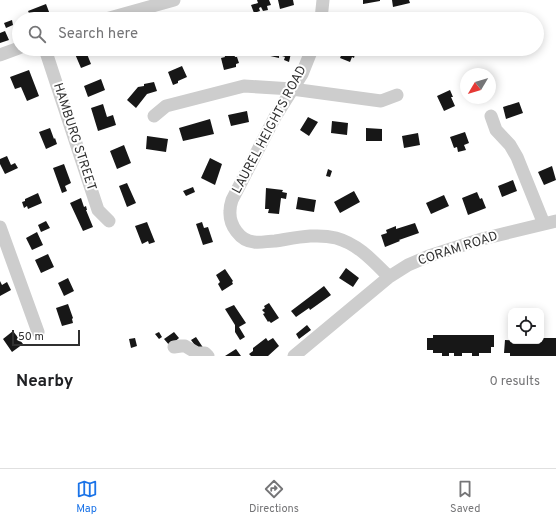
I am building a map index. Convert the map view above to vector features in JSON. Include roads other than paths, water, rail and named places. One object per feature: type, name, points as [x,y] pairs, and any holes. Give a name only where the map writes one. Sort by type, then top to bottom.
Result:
[{"type":"street","points":[[131,12],[174,0]]},
{"type":"street","points":[[322,12],[323,0]]},
{"type":"street","points":[[0,55],[12,51]]},
{"type":"street","name":"HAMBURG STREET","points":[[47,56],[98,210],[109,221]]},
{"type":"street","name":"LAUREL HEIGHTS ROAD","points":[[309,56],[302,74],[275,117],[232,200],[230,212],[232,224],[241,237],[255,242],[322,236],[346,242],[357,247],[389,277]]},
{"type":"street","points":[[154,116],[166,106],[244,86],[292,89],[381,101],[397,95]]},
{"type":"street","points":[[491,116],[496,130],[510,145],[517,157],[550,222]]},
{"type":"street","name":"CORAM ROAD","points":[[294,356],[389,277],[408,265],[429,256],[482,239],[550,222]]},
{"type":"street","points":[[0,227],[38,332]]},
{"type":"street","points":[[174,347],[185,346],[197,353],[205,353],[208,356]]}]
